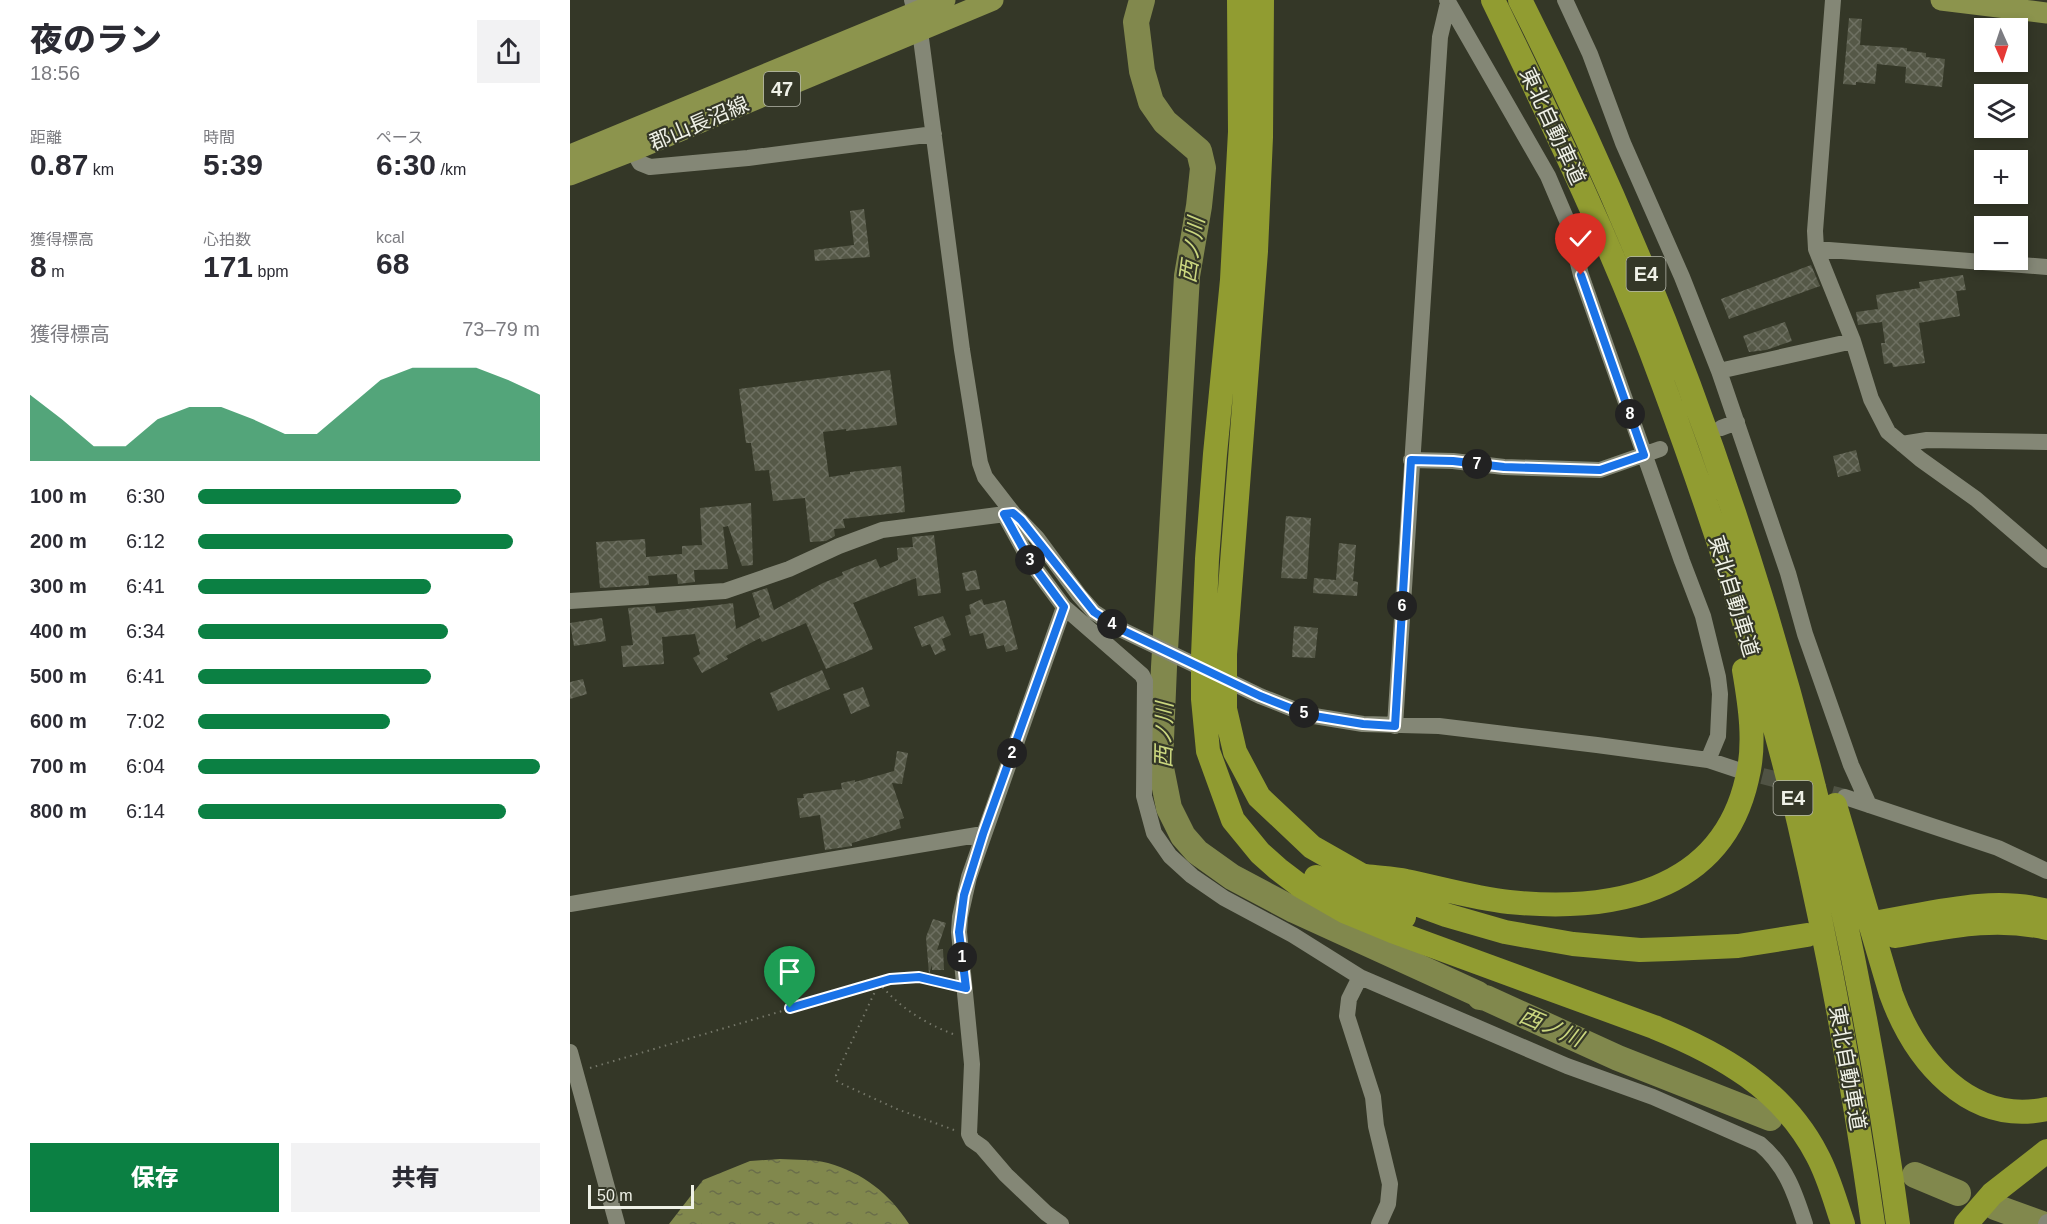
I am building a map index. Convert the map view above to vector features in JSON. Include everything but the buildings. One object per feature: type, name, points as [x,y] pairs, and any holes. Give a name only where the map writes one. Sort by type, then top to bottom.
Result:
[{"type":"highway","points":[[1239,0],[1240,132],[1232,280],[1215,454],[1203,656],[1203,699],[1208,751],[1233,820],[1260,852],[1299,885],[1346,912],[1402,935],[1654,1027],[1689,1042],[1743,1071],[1782,1104],[1796,1121],[1828,1178],[1843,1224]]},
{"type":"highway","points":[[1224,797],[1265,840],[1306,872],[1365,901],[1473,940],[1583,961],[1644,965],[1742,962],[1809,943],[1640,950],[1573,944],[1505,932],[1446,915],[1386,893],[1363,876],[1312,847],[1259,797],[1235,752],[1225,709],[1225,654],[1256,251],[1261,137],[1262,0]]},
{"type":"highway","name":"東北自動車道","points":[[1492,0],[1545,106],[1597,222],[1664,384],[1747,636],[1798,821],[1845,1041],[1873,1224]]},
{"type":"highway","name":"東北自動車道","points":[[1520,0],[1569,101],[1666,321],[1748,557],[1798,726],[1832,858],[1870,1050],[1898,1224]]},
{"type":"highway","points":[[1363,876],[1403,880],[1474,897],[1507,902],[1590,904],[1636,896],[1657,888],[1694,867],[1711,851],[1724,834],[1743,797],[1748,777],[1750,709],[1744,671],[1664,384]]},
{"type":"highway","points":[[1748,557],[1779,632],[1810,724],[1879,957],[1899,1016],[1925,1059],[1940,1076],[1959,1091],[1979,1103],[1996,1109],[2033,1112],[2047,1109]]},
{"type":"highway","points":[[2047,911],[2015,906],[1962,908],[1881,930],[1993,922],[2012,922],[2047,928]]},
{"type":"highway","points":[[1966,1224],[1992,1194],[2047,1151]]},
{"type":"main road","name":"郡山長沼線","points":[[570,175],[628,142],[945,0]]},
{"type":"main road","name":"郡山長沼線","points":[[916,14],[993,0]]},
{"type":"main road","points":[[1941,0],[2047,13]]},
{"type":"main road","name":"郡山長沼線","points":[[570,155],[628,142]]},
{"type":"street","points":[[1565,0],[1590,54],[1623,143],[1719,371],[1729,425],[1788,573],[1805,634],[1851,765],[1869,805]]},
{"type":"street","points":[[1833,0],[1815,231],[1816,249],[1853,341],[1875,410],[1888,432],[1976,499],[2047,560]]},
{"type":"street","points":[[1448,1],[1552,186],[1568,223],[1581,275],[1652,452],[1704,616],[1718,677],[1720,712],[1718,736],[1708,760]]},
{"type":"street","points":[[1395,726],[1440,37],[1448,1]]},
{"type":"street","points":[[916,14],[962,350],[980,463],[985,477],[1008,514],[1030,561],[1064,607],[1142,675],[1145,681],[1144,796],[1154,833],[1170,856],[1192,876],[1224,898],[1293,934],[1360,977],[1567,1066],[1653,1097],[1760,1144],[1774,1156],[1789,1181],[1805,1224]]},
{"type":"street","points":[[628,142],[640,163],[650,167],[748,158],[934,134]]},
{"type":"street","points":[[1816,249],[2047,267]]},
{"type":"street","points":[[1719,371],[1853,341]]},
{"type":"street","points":[[1902,444],[1927,440],[2047,442]]},
{"type":"street","points":[[1411,460],[1453,461],[1504,467],[1600,470],[1652,452]]},
{"type":"street","points":[[570,601],[724,591],[789,569],[839,546],[882,530],[1008,514],[1021,520],[1094,612],[1120,629],[1260,696],[1308,715],[1363,724],[1439,726],[1708,760],[1738,770]]},
{"type":"street","points":[[1061,1224],[1006,1175],[969,1134],[972,1073],[966,988],[960,948],[960,917],[983,834],[1064,607]]},
{"type":"street","points":[[1845,797],[1998,848],[2047,871]]},
{"type":"street","points":[[570,904],[983,834]]},
{"type":"street","points":[[1360,977],[1349,999],[1347,1016],[1373,1097],[1376,1126],[1390,1184],[1388,1204],[1379,1224]]},
{"type":"street","points":[[570,1052],[617,1224]]},
{"type":"path","points":[[576,1072],[890,979],[919,977],[966,988]]},
{"type":"path","points":[[879,983],[890,995],[932,1026],[970,1039]]},
{"type":"path","points":[[879,983],[837,1071],[837,1081],[897,1109],[969,1134]]},
{"type":"water","points":[[780,1159],[822,1162],[853,1172],[884,1194],[909,1224],[669,1224],[703,1180],[750,1161]]},
{"type":"waterway","name":"西ノ川","points":[[1142,0],[1136,22],[1142,71],[1151,102],[1165,122],[1199,151],[1203,168],[1187,276],[1160,763],[1169,808],[1183,836],[1197,852],[1232,877],[1294,910],[1478,994],[1480,997],[1618,1058],[1770,1118]]},
{"type":"waterway","name":"西ノ川","points":[[1915,1175],[1958,1193]]},
{"type":"waterway","name":"西ノ川","points":[[1995,1207],[2042,1224]]},
{"type":"tunnel","points":[[1739,770],[1845,797]]},
{"type":"route","points":[[790,1008],[890,979],[919,977],[966,988],[959,932],[964,895],[983,834],[1064,607],[1030,561],[1004,514],[1013,513],[1021,520],[1079,596],[1094,612],[1120,629],[1260,696],[1308,715],[1363,724],[1395,726],[1411,460],[1453,461],[1504,467],[1600,470],[1644,455],[1581,275]]}]
